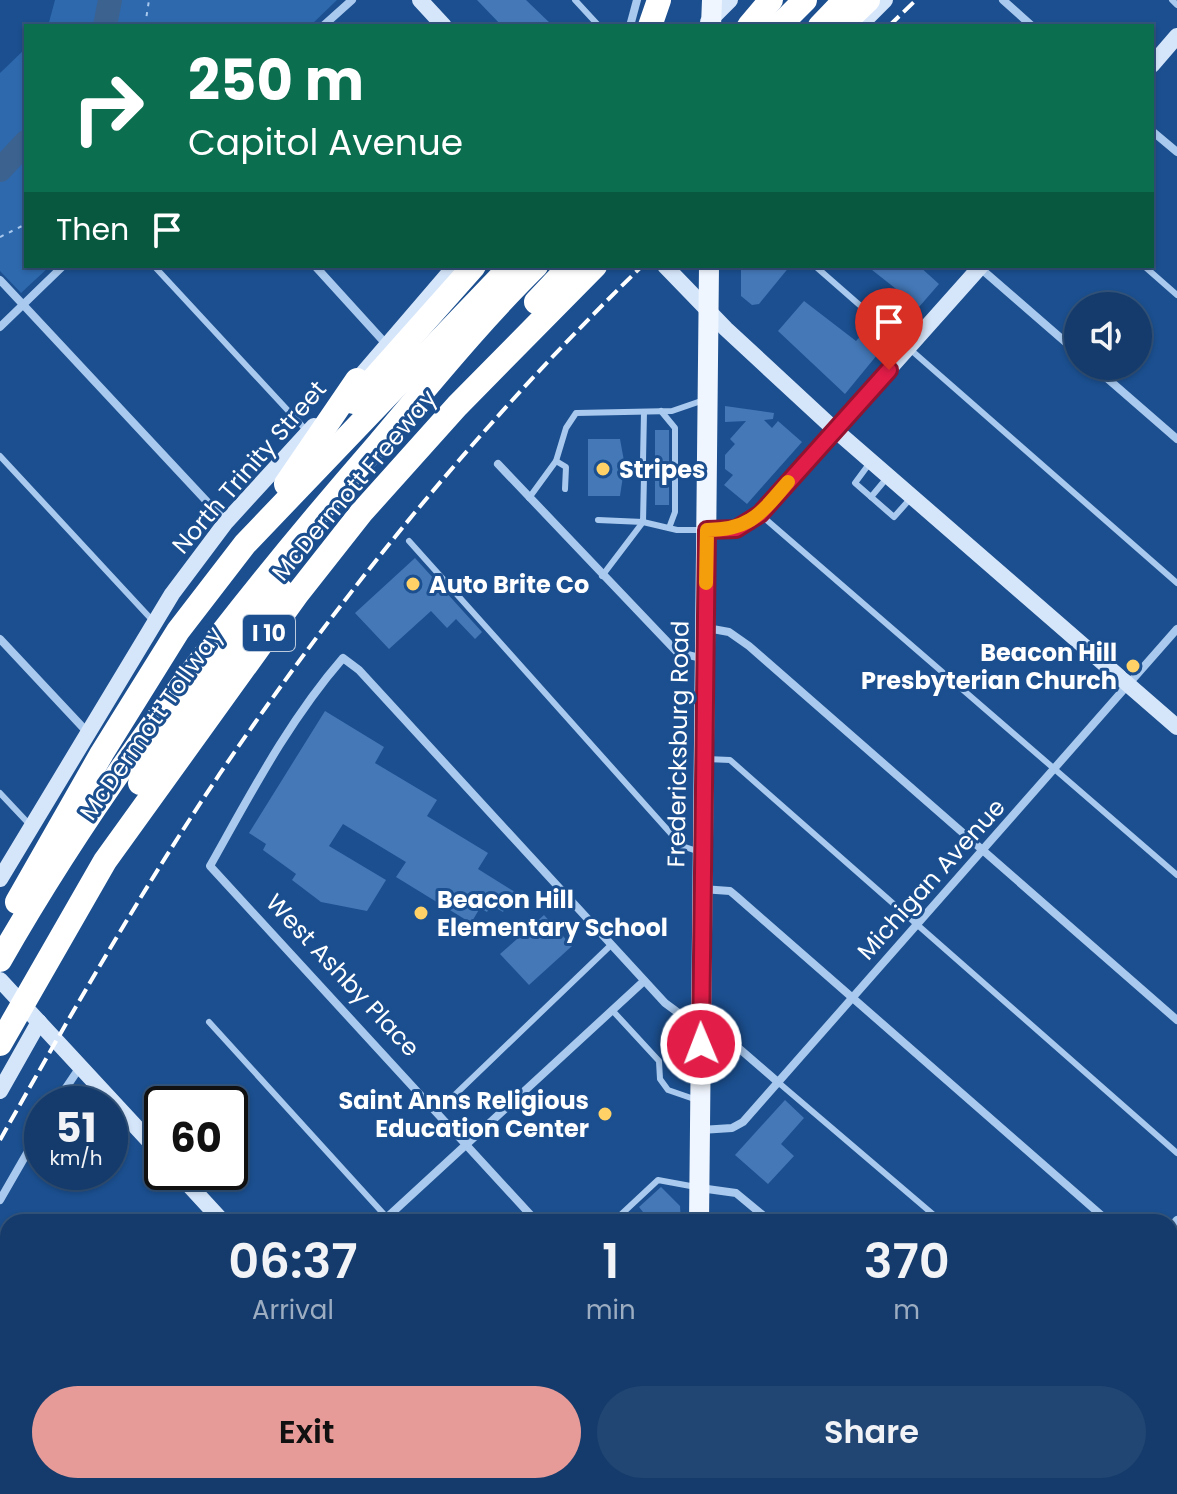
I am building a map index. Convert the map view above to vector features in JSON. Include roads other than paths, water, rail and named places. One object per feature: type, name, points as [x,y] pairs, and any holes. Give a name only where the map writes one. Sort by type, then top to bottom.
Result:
[{"type":"highway","points":[[651,24],[659,0]]},
{"type":"highway","points":[[751,24],[771,0]]},
{"type":"highway","points":[[781,24],[805,0]]},
{"type":"highway","points":[[822,24],[845,0]]},
{"type":"highway","points":[[843,24],[868,0]]},
{"type":"highway","points":[[245,544],[282,488],[322,437],[472,268]]},
{"type":"highway","name":"McDermott Freeway","points":[[0,932],[96,744],[178,631],[245,544],[509,268]]},
{"type":"highway","name":"McDermott Tollway","points":[[0,960],[25,917],[167,704],[265,574],[534,268]]},
{"type":"highway","name":"McDermott Tollway","points":[[0,1019],[131,798],[222,667],[385,461],[568,268]]},
{"type":"highway","name":"McDermott Freeway","points":[[0,1044],[105,861],[298,593],[361,513],[457,406],[593,268]]},
{"type":"highway","points":[[222,667],[365,511],[610,268]]},
{"type":"highway","points":[[167,704],[215,598],[281,490],[357,380]]},
{"type":"highway","points":[[0,908],[96,744]]},
{"type":"main road","name":"Fredericksburg Road","points":[[699,1214],[709,268]]},
{"type":"street","points":[[325,24],[352,0]]},
{"type":"street","points":[[420,0],[442,24]]},
{"type":"street","points":[[631,24],[637,0]]},
{"type":"street","points":[[710,18],[730,0]]},
{"type":"street","points":[[861,24],[885,0]]},
{"type":"street","points":[[1003,0],[1030,24]]},
{"type":"street","points":[[1154,63],[1177,36]]},
{"type":"street","points":[[1154,133],[1177,152]]},
{"type":"street","points":[[0,327],[61,268]]},
{"type":"street","points":[[317,268],[386,344]]},
{"type":"street","name":"North Trinity Street","points":[[0,879],[32,827],[96,744],[154,622],[226,522],[357,380],[453,268]]},
{"type":"street","points":[[667,268],[709,312],[834,429],[1177,727]]},
{"type":"street","points":[[707,530],[736,529],[760,514],[978,268]]},
{"type":"street","points":[[980,268],[1064,341]]},
{"type":"street","points":[[0,280],[226,522]]},
{"type":"street","points":[[1109,380],[1177,439]]},
{"type":"street","points":[[498,464],[677,652],[705,659]]},
{"type":"street","points":[[706,627],[729,632],[749,646],[1177,1020]]},
{"type":"street","name":"Michigan Avenue","points":[[700,1130],[732,1128],[743,1122],[1177,629]]},
{"type":"street","points":[[0,639],[96,744]]},
{"type":"street","name":"West Ashby Place","points":[[530,1214],[210,866],[254,788],[322,682],[343,658],[359,670],[611,945]]},
{"type":"street","points":[[702,889],[730,891],[1100,1214]]},
{"type":"street","points":[[611,945],[678,1014],[720,1032],[779,1083]]},
{"type":"street","points":[[0,980],[144,1135]]},
{"type":"street","points":[[393,1214],[644,981]]},
{"type":"street","points":[[0,1091],[39,1022]]},
{"type":"street","points":[[67,1086],[80,1066]]},
{"type":"street","points":[[0,1200],[24,1158]]},
{"type":"street","points":[[700,1188],[736,1193],[761,1214]]},
{"type":"street","points":[[194,1190],[216,1214]]},
{"type":"lane","points":[[575,0],[597,24]]},
{"type":"lane","points":[[1172,0],[1177,5]]},
{"type":"lane","points":[[156,268],[309,432]]},
{"type":"lane","points":[[817,268],[1177,583]]},
{"type":"lane","points":[[1146,268],[1177,295]]},
{"type":"lane","points":[[529,498],[556,461],[566,428],[576,413],[672,411],[708,399]]},
{"type":"lane","points":[[661,411],[675,428],[672,435],[673,502],[669,528]]},
{"type":"lane","points":[[643,461],[644,412]]},
{"type":"lane","points":[[644,434],[655,435]]},
{"type":"lane","points":[[644,447],[655,448]]},
{"type":"lane","points":[[0,456],[154,622]]},
{"type":"lane","points":[[556,461],[566,467],[565,489]]},
{"type":"lane","points":[[871,461],[854,482],[894,517],[913,497]]},
{"type":"lane","points":[[602,576],[643,522],[644,476]]},
{"type":"lane","points":[[871,497],[889,476]]},
{"type":"lane","points":[[643,489],[654,488]]},
{"type":"lane","points":[[643,503],[655,502]]},
{"type":"lane","points":[[760,514],[1177,875]]},
{"type":"lane","points":[[598,520],[707,530]]},
{"type":"lane","points":[[409,541],[682,846],[703,852]]},
{"type":"lane","points":[[704,759],[730,760],[1177,1153]]},
{"type":"lane","points":[[0,793],[32,827]]},
{"type":"lane","points":[[437,1112],[611,945]]},
{"type":"lane","points":[[612,1010],[659,1061],[660,1079],[668,1090],[700,1100]]},
{"type":"lane","points":[[209,1022],[380,1214]]},
{"type":"lane","points":[[779,1083],[933,1214]]},
{"type":"lane","points":[[622,1214],[658,1180],[700,1188]]},
{"type":"waterway","points":[[105,24],[110,0]]},
{"type":"waterway","points":[[0,170],[24,144]]},
{"type":"railway","points":[[891,24],[916,0]]},
{"type":"railway","points":[[0,1140],[152,879],[218,777],[296,666],[436,487],[536,374],[640,268]]},
{"type":"place","name":"Stripes","points":[[603,469]]},
{"type":"place","name":"Auto Brite Co","points":[[413,584]]},
{"type":"place","name":"Beacon Hill Presbyterian Church","points":[[1133,666]]},
{"type":"place","name":"Beacon Hill Elementary School","points":[[421,913]]},
{"type":"place","name":"Saint Anns Religious Education Center","points":[[605,1114]]}]
